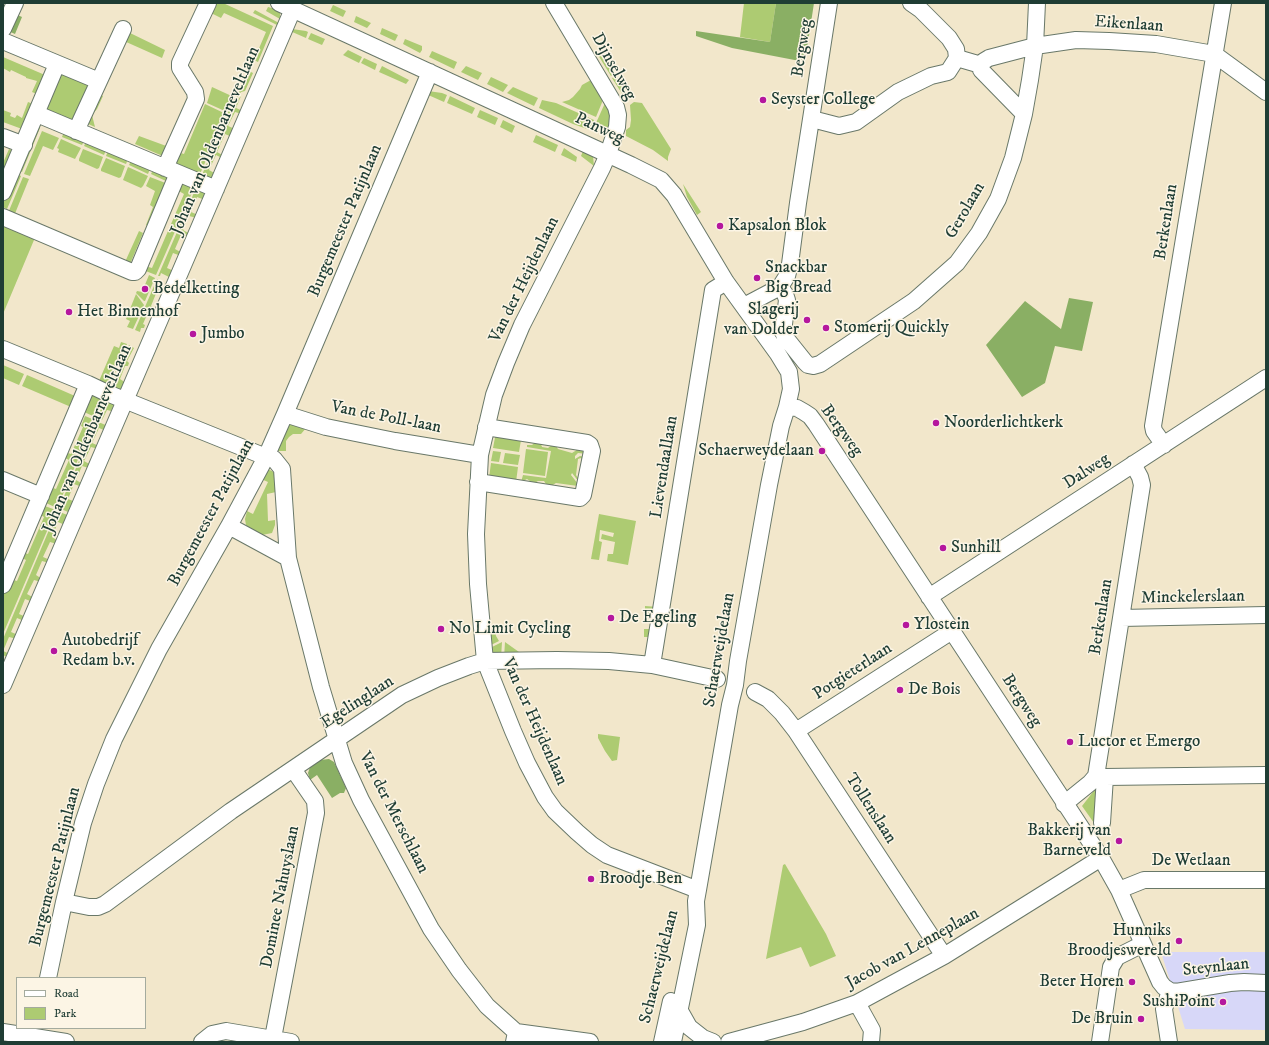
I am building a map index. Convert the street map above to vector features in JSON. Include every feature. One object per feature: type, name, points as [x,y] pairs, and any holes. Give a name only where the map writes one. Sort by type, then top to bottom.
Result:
[{"type":"street","points":[[3,29],[14,3]]},
{"type":"street","points":[[3,217],[132,272],[135,272],[138,269],[196,99],[196,92],[180,68],[180,63],[208,3]]},
{"type":"street","name":"Dijnselweg","points":[[554,3],[616,107],[618,115],[617,127],[608,154]]},
{"type":"street","name":"Bergweg","points":[[780,287],[787,276],[790,264],[829,3]]},
{"type":"street","points":[[812,119],[839,126],[856,122],[898,92],[931,76],[948,72],[957,58],[956,49],[949,38],[921,10],[911,3]]},
{"type":"street","name":"Gerolaan","points":[[780,287],[787,300],[783,332],[785,337],[804,362],[813,366],[820,364],[914,301],[957,263],[979,233],[998,199],[1013,158],[1024,114],[1034,46],[1037,3]]},
{"type":"street","name":"Berkenlaan","points":[[1164,445],[1153,426],[1223,3]]},
{"type":"street","name":"Panweg","points":[[286,6],[608,154],[661,180],[674,195],[726,282],[778,354],[789,372],[791,389],[787,407]]},
{"type":"street","name":"Johan van Oldenbarneveltlaan","points":[[3,685],[216,189],[286,6]]},
{"type":"street","points":[[76,131],[123,29]]},
{"type":"street","name":"Eikenlaan","points":[[981,65],[988,58],[1034,46],[1076,40],[1156,44],[1214,54],[1266,92]]},
{"type":"street","points":[[3,41],[99,81]]},
{"type":"street","points":[[957,58],[981,65],[984,74],[1024,114]]},
{"type":"street","points":[[3,192],[57,64]]},
{"type":"street","name":"Burgemeester Patijnlaan","points":[[48,977],[83,823],[96,784],[114,739],[159,649],[229,526],[266,457],[430,72]]},
{"type":"street","points":[[36,114],[216,189]]},
{"type":"street","points":[[3,137],[24,145]]},
{"type":"street","name":"Van der Heijdenlaan","points":[[608,154],[522,325],[494,395],[486,427],[480,455],[476,534],[478,584],[485,661],[527,763],[545,797],[555,811],[592,845],[607,855],[697,896]]},
{"type":"street","name":"Lievendaallaan","points":[[652,664],[713,290],[726,282]]},
{"type":"street","points":[[744,306],[780,287]]},
{"type":"street","name":"Van der Merschlaan","points":[[3,349],[125,400],[274,459],[282,469],[288,558],[321,687],[344,763],[361,800],[431,929],[459,970],[487,1006],[515,1037]]},
{"type":"street","name":"Dalweg","points":[[929,597],[1266,378]]},
{"type":"street","name":"Johan van Oldenbarneveltlaan","points":[[3,584],[88,384]]},
{"type":"street","name":"Bergweg","points":[[787,407],[798,408],[810,416],[816,424],[952,630],[1064,804],[1101,858],[1119,890],[1160,982],[1170,991]]},
{"type":"street","name":"Schaerweijdelaan","points":[[662,1042],[688,926],[697,896],[769,485],[781,426],[787,407]]},
{"type":"street","name":"Van de Poll-laan","points":[[285,414],[326,427],[395,441],[480,455]]},
{"type":"street","points":[[478,482],[580,498],[583,495],[592,450],[590,444],[587,443],[486,427]]},
{"type":"street","name":"Berkenlaan","points":[[1102,823],[1100,777],[1120,618],[1142,485],[1140,477],[1133,464]]},
{"type":"street","points":[[3,480],[41,496]]},
{"type":"street","points":[[229,526],[288,558]]},
{"type":"street","name":"Minckelerslaan","points":[[1120,618],[1266,615]]},
{"type":"street","name":"Potgieterlaan","points":[[796,731],[952,630]]},
{"type":"street","name":"Egelinglaan","points":[[64,902],[89,907],[98,907],[105,904],[231,811],[402,695],[438,678],[485,661],[568,660],[652,664],[717,679]]},
{"type":"street","name":"Tollenslaan","points":[[755,692],[768,699],[782,713],[796,731],[944,956]]},
{"type":"street","name":"Dominee Nahuyslaan","points":[[273,1038],[316,813],[315,801],[293,769]]},
{"type":"street","points":[[1064,804],[1090,783],[1100,777],[1266,775]]},
{"type":"street","name":"Jacob van Lenneplaan","points":[[729,1042],[766,1038],[804,1022],[857,1003],[944,956],[1101,858]]},
{"type":"street","name":"De Wetlaan","points":[[1119,890],[1144,880],[1266,880]]},
{"type":"street","name":"Schaerweijdelaan","points":[[673,1042],[697,925],[697,896]]},
{"type":"street","points":[[1100,1042],[1112,967],[1117,957],[1143,944]]},
{"type":"street","name":"Steynlaan","points":[[1170,991],[1176,992],[1230,983],[1266,983]]},
{"type":"street","points":[[1169,1042],[1164,1009],[1170,991]]},
{"type":"street","points":[[857,1003],[872,1030],[871,1042]]},
{"type":"street","points":[[680,1011],[689,1027],[703,1038],[713,1042]]},
{"type":"street","points":[[202,1042],[212,1034],[226,1031],[291,1042]]},
{"type":"street","points":[[3,1032],[36,1036],[66,1042]]},
{"type":"street","points":[[515,1037],[590,1042]]},
{"type":"shaded area","points":[[1161,952],[1266,952],[1266,1030],[1185,1029]]},
{"type":"green space","points":[[211,3],[223,3],[273,26],[258,62],[254,60],[266,32],[224,13],[221,18],[207,11]]},
{"type":"green space","points":[[744,3],[776,3],[770,42],[740,37]]},
{"type":"green space","points":[[776,3],[814,3],[805,62],[732,48],[696,36],[696,31],[770,42]]},
{"type":"green space","points":[[333,5],[346,11],[343,17],[330,11]]},
{"type":"green space","points":[[268,7],[280,11],[280,19],[266,11]]},
{"type":"green space","points":[[255,10],[279,23],[279,26],[253,13]]},
{"type":"green space","points":[[13,13],[22,17],[15,34],[6,30]]},
{"type":"green space","points":[[356,16],[371,23],[367,28],[354,22]]},
{"type":"green space","points":[[382,28],[398,35],[395,41],[380,34]]},
{"type":"green space","points":[[292,29],[308,32],[306,38],[290,31]]},
{"type":"green space","points":[[128,32],[165,50],[162,58],[124,41]]},
{"type":"green space","points":[[311,33],[325,39],[322,45],[308,39]]},
{"type":"green space","points":[[405,39],[422,46],[420,53],[403,44]]},
{"type":"green space","points":[[348,50],[362,57],[359,63],[343,55]]},
{"type":"green space","points":[[432,51],[457,62],[454,69],[429,57]]},
{"type":"green space","points":[[602,52],[615,73],[611,76],[598,55]]},
{"type":"green space","points":[[3,57],[45,75],[37,94],[32,92],[37,81],[26,78],[11,70],[10,72],[3,68]]},
{"type":"green space","points":[[364,58],[377,64],[375,70],[361,63]]},
{"type":"green space","points":[[382,66],[409,80],[406,84],[379,72]]},
{"type":"green space","points":[[466,66],[482,73],[478,80],[461,72]]},
{"type":"green space","points":[[62,70],[94,84],[75,125],[45,112],[53,92],[55,91],[54,90]]},
{"type":"green space","points":[[249,71],[253,73],[245,91],[241,92],[227,112],[207,103],[212,87],[236,98]]},
{"type":"green space","points":[[616,76],[630,97],[626,100],[612,78]]},
{"type":"green space","points":[[491,77],[508,85],[503,92],[487,84]]},
{"type":"green space","points":[[591,80],[603,100],[596,117],[562,102],[573,97],[582,85]]},
{"type":"green space","points":[[513,87],[538,98],[534,106],[507,93]]},
{"type":"green space","points":[[428,91],[447,95],[444,102],[426,94]]},
{"type":"green space","points":[[99,94],[103,96],[97,109],[92,115],[95,127],[86,123]]},
{"type":"green space","points":[[241,96],[236,108],[243,111],[242,114],[235,112],[228,126],[235,129],[232,137],[225,134],[217,152],[224,156],[222,158],[216,155],[209,170],[216,174],[214,180],[202,175],[228,112]]},
{"type":"green space","points":[[450,96],[475,108],[472,114],[447,103]]},
{"type":"green space","points":[[542,100],[556,103],[594,120],[590,130],[573,124],[539,108]]},
{"type":"green space","points":[[28,102],[33,104],[22,129],[3,122],[3,110],[11,113],[10,116],[15,118],[17,115],[22,118]]},
{"type":"green space","points":[[634,102],[642,103],[671,149],[668,161],[653,150],[626,136],[626,130],[630,127],[631,120],[630,105]]},
{"type":"green space","points":[[605,103],[612,112],[610,129],[596,123]]},
{"type":"green space","points":[[205,104],[226,114],[200,174],[173,163],[177,152],[184,154]]},
{"type":"green space","points":[[480,110],[498,118],[495,125],[477,117]]},
{"type":"green space","points":[[503,120],[515,126],[512,133],[500,127]]},
{"type":"green space","points":[[36,126],[40,128],[22,172],[17,170]]},
{"type":"green space","points":[[42,131],[59,138],[53,150],[43,146],[30,176],[24,174]]},
{"type":"green space","points":[[64,132],[84,141],[82,145],[62,137]]},
{"type":"green space","points":[[536,135],[558,145],[555,152],[533,142]]},
{"type":"green space","points":[[139,136],[169,147],[165,157],[135,144]]},
{"type":"green space","points":[[61,139],[81,148],[75,159],[58,152],[59,149],[57,148]]},
{"type":"green space","points":[[86,142],[106,150],[104,155],[84,146]]},
{"type":"green space","points":[[564,148],[577,157],[576,162],[561,155]]},
{"type":"green space","points":[[9,149],[16,152],[3,183],[3,163]]},
{"type":"green space","points":[[83,149],[103,157],[99,168],[97,169],[79,161]]},
{"type":"green space","points":[[108,151],[128,159],[126,164],[106,156]]},
{"type":"green space","points":[[583,151],[593,156],[594,166],[581,156]]},
{"type":"green space","points":[[106,158],[125,166],[121,177],[119,178],[101,171]]},
{"type":"green space","points":[[131,161],[150,169],[148,174],[129,165]]},
{"type":"green space","points":[[128,167],[148,176],[141,188],[123,180]]},
{"type":"green space","points":[[153,170],[170,178],[168,182],[151,174]]},
{"type":"green space","points":[[16,173],[21,176],[7,209],[3,207],[3,204]]},
{"type":"green space","points":[[23,177],[29,179],[14,216],[8,213]]},
{"type":"green space","points":[[150,177],[168,184],[149,227],[146,225],[153,207],[150,205],[155,191],[146,186]]},
{"type":"green space","points":[[180,182],[194,188],[156,275],[143,270],[145,266],[152,268],[184,194],[177,190]]},
{"type":"green space","points":[[683,184],[701,212],[697,215],[687,197]]},
{"type":"green space","points":[[196,188],[208,193],[205,200],[197,197],[191,212],[198,215],[197,218],[189,216],[183,230],[190,234],[189,237],[181,235],[175,249],[182,253],[181,256],[173,253],[167,268],[174,271],[171,278],[161,273],[160,276],[158,276]]},
{"type":"green space","points":[[3,223],[36,237],[3,314]]},
{"type":"green space","points":[[139,231],[143,233],[130,264],[125,262]]},
{"type":"green space","points":[[149,275],[155,278],[144,301],[136,293],[137,291],[142,292]]},
{"type":"green space","points":[[157,279],[157,283],[167,288],[164,293],[157,291],[151,306],[153,307],[149,310],[143,324],[145,325],[144,328],[141,328],[140,332],[135,330]]},
{"type":"green space","points":[[136,294],[144,305],[133,329],[127,327],[130,321],[126,319]]},
{"type":"green space","points":[[1069,298],[1093,302],[1082,351],[1055,346],[1045,383],[1022,397],[986,345],[1025,301],[1061,329]]},
{"type":"green space","points":[[121,342],[127,344],[110,385],[99,381],[114,346],[119,348]]},
{"type":"green space","points":[[129,345],[134,348],[127,361],[129,363],[128,366],[125,366],[120,379],[126,383],[123,391],[111,386]]},
{"type":"green space","points":[[3,365],[24,374],[19,385],[3,378]]},
{"type":"green space","points":[[27,375],[75,396],[71,407],[22,386]]},
{"type":"green space","points":[[90,393],[103,399],[95,417],[82,411]]},
{"type":"green space","points":[[105,400],[114,404],[111,411],[107,410],[102,420],[97,418]]},
{"type":"green space","points":[[85,416],[95,420],[57,508],[46,503],[51,492],[50,487],[56,489],[69,460],[63,457],[65,452],[71,454],[83,427],[81,426]]},
{"type":"green space","points":[[96,421],[108,426],[106,431],[99,428],[92,443],[99,446],[98,449],[91,447],[84,461],[91,465],[89,468],[82,466],[76,480],[83,484],[82,487],[74,484],[68,499],[73,501],[68,512],[59,508]]},
{"type":"green space","points":[[292,424],[306,428],[301,434],[293,434],[289,437],[286,441],[286,451],[278,451],[278,437],[285,426]]},
{"type":"green space","points":[[496,432],[521,440],[519,452],[493,448]]},
{"type":"green space","points":[[540,439],[542,447],[548,448],[556,442],[560,443],[556,446],[558,449],[572,453],[583,446],[587,454],[578,453],[575,456],[575,459],[580,456],[586,457],[585,463],[581,458],[578,459],[576,475],[582,486],[572,473],[571,475],[582,489],[579,489],[578,486],[556,483],[546,489],[541,488],[546,484],[544,481],[538,481],[529,486],[524,486],[530,481],[527,479],[521,482],[523,475],[546,478],[551,451],[527,447],[527,445],[532,445]]},
{"type":"green space","points":[[526,449],[548,452],[545,476],[523,473]]},
{"type":"green space","points":[[493,451],[501,452],[499,462],[491,461]]},
{"type":"green space","points":[[505,453],[520,455],[518,465],[503,463]]},
{"type":"green space","points":[[491,463],[518,467],[516,482],[489,478]]},
{"type":"green space","points":[[265,468],[275,474],[276,492],[267,494],[268,521],[275,520],[275,525],[272,533],[262,535],[246,525],[245,519],[247,511],[253,514],[268,482],[259,478]]},
{"type":"green space","points":[[42,505],[56,510],[3,634],[3,595],[10,579],[17,581],[26,560],[20,557],[22,552],[28,554],[44,517],[39,514]]},
{"type":"green space","points":[[57,511],[70,516],[65,525],[58,522],[52,537],[58,541],[57,544],[50,542],[43,557],[50,560],[49,563],[42,561],[36,575],[42,579],[41,582],[34,580],[27,594],[34,598],[33,602],[25,599],[19,614],[26,617],[24,621],[17,618],[11,632],[18,635],[17,639],[9,637],[3,651],[3,639]]},
{"type":"green space","points":[[599,514],[636,521],[628,565],[607,561],[608,554],[613,554],[615,542],[601,539],[602,534],[613,537],[614,533],[600,530],[599,541],[602,542],[599,560],[591,559]]},
{"type":"green space","points":[[645,606],[658,607],[653,637],[644,637],[644,629],[652,629],[654,619],[645,619]]},
{"type":"green space","points":[[495,631],[499,641],[487,647],[486,633]]},
{"type":"green space","points":[[502,642],[501,658],[495,658],[488,649]]},
{"type":"green space","points":[[505,642],[519,652],[520,658],[504,658]]},
{"type":"green space","points":[[3,651],[10,654],[9,658],[3,655]]},
{"type":"green space","points":[[598,734],[620,737],[617,760],[612,761],[598,738]]},
{"type":"green space","points":[[329,759],[334,762],[346,788],[344,793],[340,793],[332,798],[317,775],[310,780],[308,773],[310,767],[320,760]]},
{"type":"green space","points":[[1100,783],[1100,788],[1094,823],[1082,806]]},
{"type":"green space","points":[[785,864],[826,934],[836,956],[810,967],[801,947],[766,959],[783,865]]},
{"type":"place","name":"Seyster College","points":[[763,100]]},
{"type":"place","name":"Kapsalon Blok","points":[[720,226]]},
{"type":"place","name":"Snackbar Big Bread","points":[[757,278]]},
{"type":"place","name":"Bedelketting","points":[[145,289]]},
{"type":"place","name":"Het Binnenhof","points":[[69,312]]},
{"type":"place","name":"Slagerij van Dolder","points":[[807,320]]},
{"type":"place","name":"Stomerij Quickly","points":[[826,328]]},
{"type":"place","name":"Jumbo","points":[[193,334]]},
{"type":"place","name":"Noorderlichtkerk","points":[[936,423]]},
{"type":"place","name":"Schaerweydelaan","points":[[822,451]]},
{"type":"place","name":"Sunhill","points":[[943,548]]},
{"type":"place","name":"De Egeling","points":[[611,618]]},
{"type":"place","name":"Ylostein","points":[[906,625]]},
{"type":"place","name":"No Limit Cycling","points":[[441,629]]},
{"type":"place","name":"Autobedrijf Redam b.v.","points":[[54,651]]},
{"type":"place","name":"De Bois","points":[[900,690]]},
{"type":"place","name":"Luctor et Emergo","points":[[1070,742]]},
{"type":"place","name":"Bakkerij van Barneveld","points":[[1119,841]]},
{"type":"place","name":"Broodje Ben","points":[[591,879]]},
{"type":"place","name":"Hunniks Broodjeswereld","points":[[1179,941]]},
{"type":"place","name":"Beter Horen","points":[[1132,982]]},
{"type":"place","name":"SushiPoint","points":[[1223,1002]]},
{"type":"place","name":"De Bruin","points":[[1141,1019]]}]
